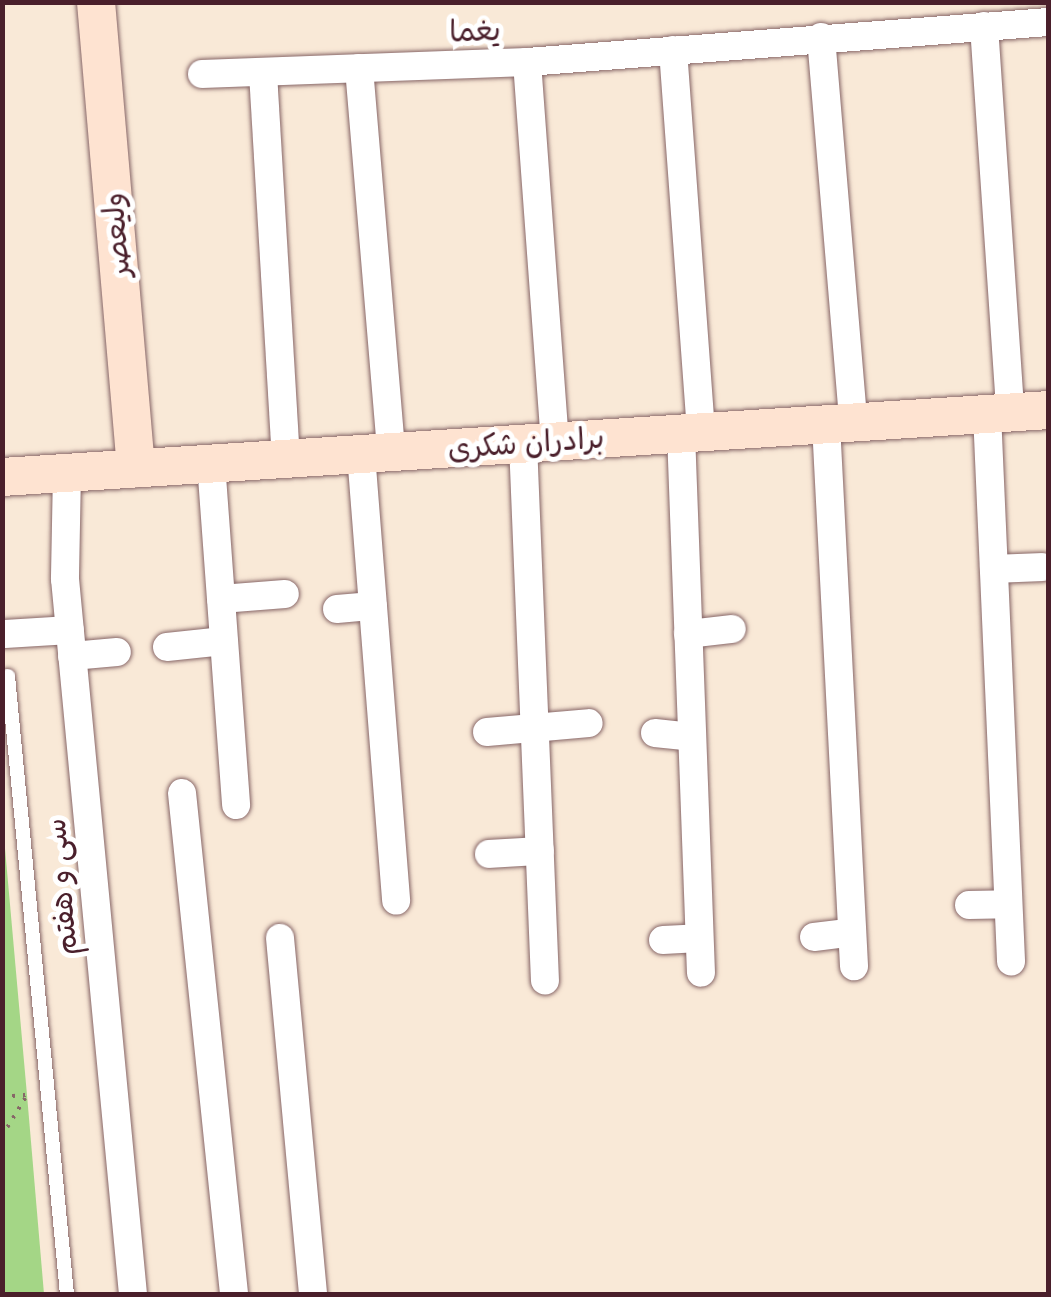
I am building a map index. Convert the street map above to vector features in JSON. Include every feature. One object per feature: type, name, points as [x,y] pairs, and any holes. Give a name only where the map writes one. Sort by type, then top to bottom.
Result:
[{"type":"street","name":"ولیعصر","points":[[96,2],[136,468]]},
{"type":"street","name":"یغما","points":[[202,74],[527,62],[1048,22]]},
{"type":"street","points":[[984,26],[998,413],[994,569],[1011,961]]},
{"type":"street","points":[[821,38],[839,423],[854,966]]},
{"type":"street","points":[[673,50],[691,433],[688,634],[701,973]]},
{"type":"street","points":[[527,62],[539,442],[535,728],[545,981]]},
{"type":"street","points":[[359,68],[376,453],[373,606],[396,901]]},
{"type":"street","points":[[263,73],[286,458]]},
{"type":"street","name":"برادران شکری","points":[[2,477],[1048,410]]},
{"type":"street","points":[[211,464],[236,805]]},
{"type":"street","name":"سی و هفتم","points":[[67,472],[71,643],[133,1294]]},
{"type":"street","points":[[994,569],[1042,567]]},
{"type":"street","points":[[221,599],[285,594]]},
{"type":"street","points":[[337,609],[373,606]]},
{"type":"street","points":[[688,634],[732,629]]},
{"type":"street","points":[[5,634],[117,652]]},
{"type":"street","points":[[167,647],[224,641]]},
{"type":"street","points":[[487,732],[589,723]]},
{"type":"street","points":[[655,733],[692,737]]},
{"type":"street","points":[[182,792],[234,1294]]},
{"type":"street","points":[[489,854],[540,851]]},
{"type":"street","points":[[969,906],[1008,904]]},
{"type":"street","points":[[814,937],[852,932]]},
{"type":"street","points":[[280,938],[312,1294]]},
{"type":"street","points":[[662,940],[700,938]]},
{"type":"lane","points":[[8,676],[67,1294]]},
{"type":"path","points":[[2,1097],[26,1095],[2,1136]]},
{"type":"green space","points":[[3,826],[27,1095],[44,1294],[3,1294]]}]
